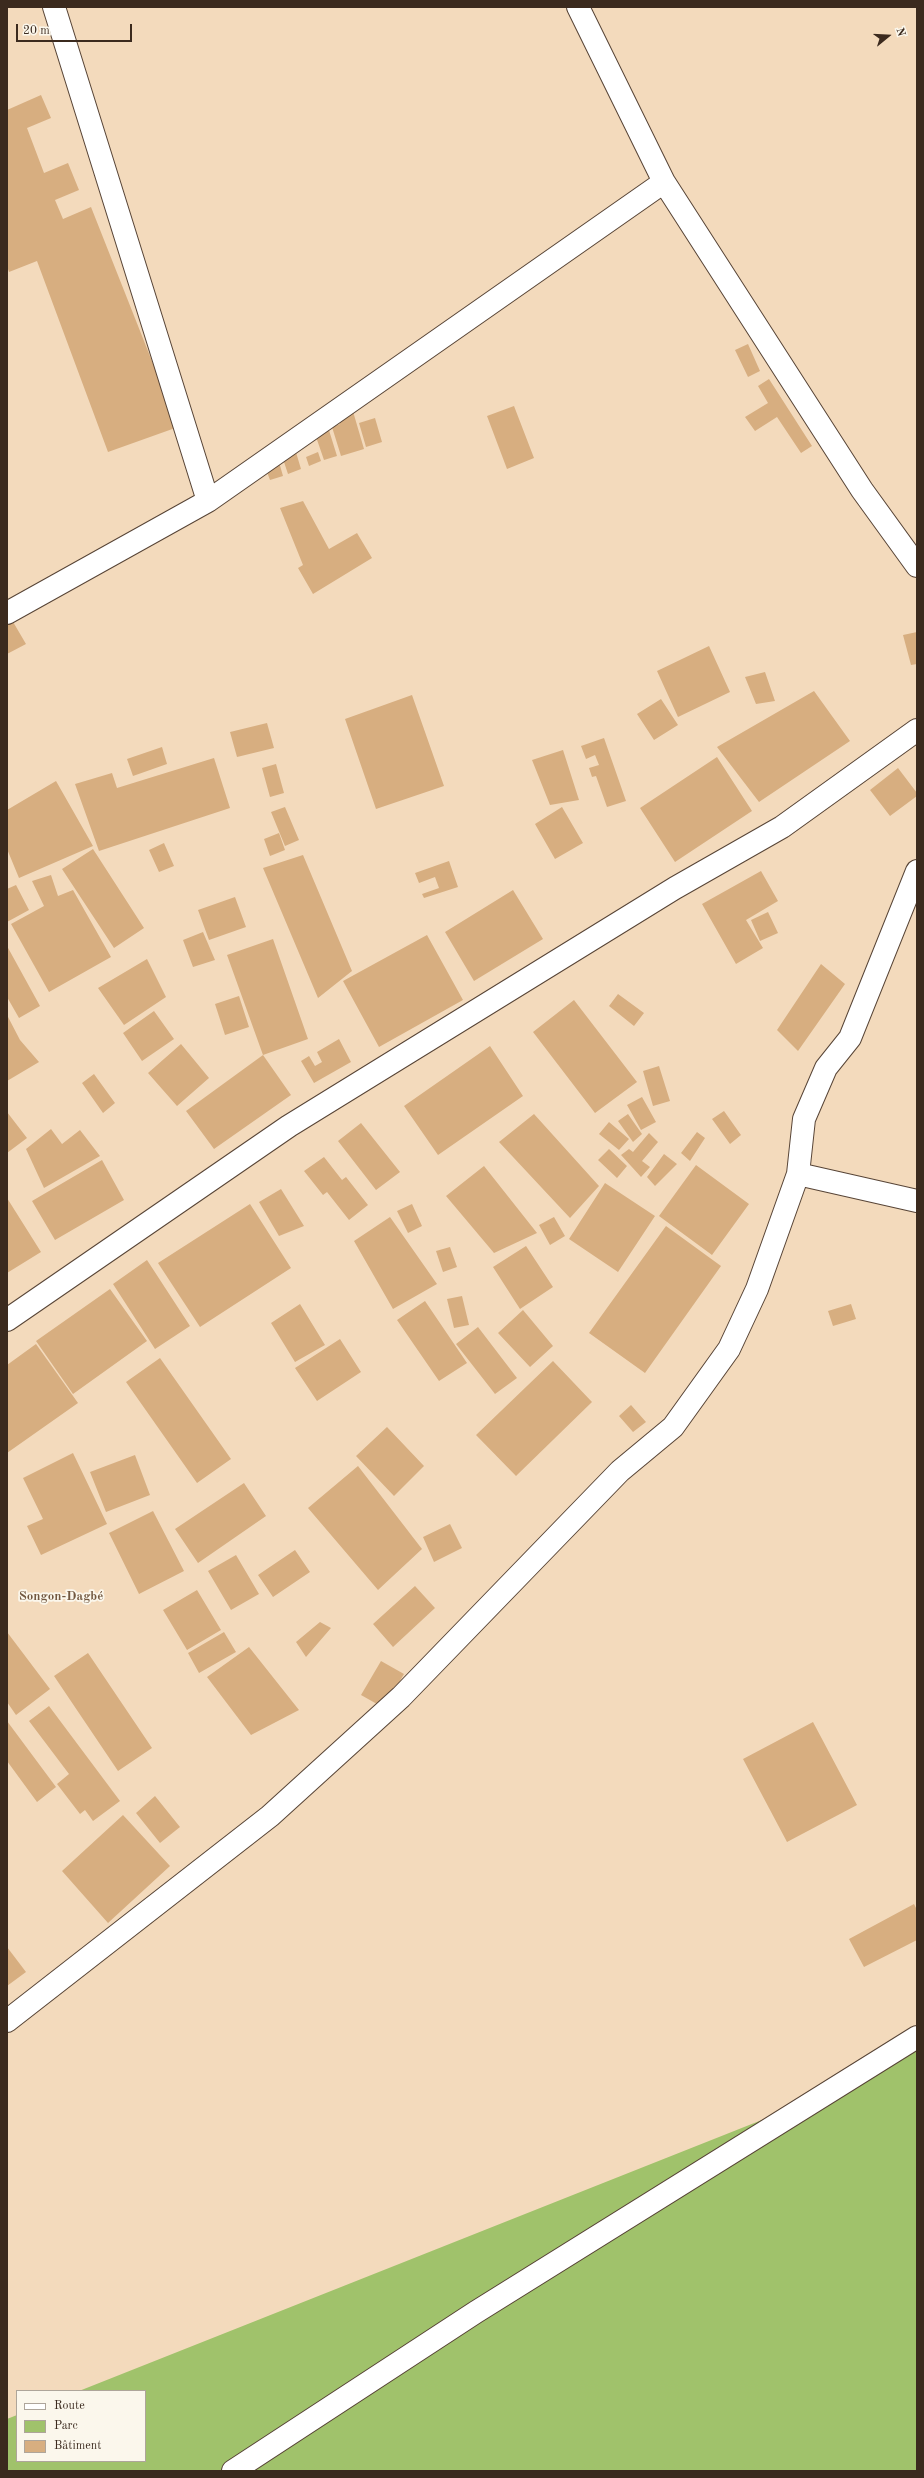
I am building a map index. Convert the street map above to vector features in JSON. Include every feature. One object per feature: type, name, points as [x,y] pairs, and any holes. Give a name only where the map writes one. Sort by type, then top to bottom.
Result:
[{"type":"street","points":[[54,7],[208,501]]},
{"type":"street","points":[[578,7],[664,182],[862,490],[917,566]]},
{"type":"street","points":[[7,613],[208,501],[664,182]]},
{"type":"street","points":[[7,1320],[289,1126],[668,892],[782,826],[917,730]]},
{"type":"street","points":[[7,2021],[270,1816],[401,1697],[620,1471],[673,1427],[729,1349],[757,1289],[798,1174],[804,1119],[826,1068],[850,1038],[917,871]]},
{"type":"street","points":[[798,1174],[917,1201]]},
{"type":"street","points":[[233,2471],[476,2312],[917,2037]]},
{"type":"green space","points":[[917,2036],[917,2471],[7,2471],[7,2419],[16,2415],[16,2462],[146,2462],[146,2390],[82,2390],[845,2087]]},
{"type":"building","points":[[41,95],[51,118],[27,128],[44,173],[68,163],[79,190],[55,200],[63,219],[91,207],[178,427],[108,452],[37,261],[9,272],[7,266],[7,110]]},
{"type":"building","points":[[748,344],[760,371],[748,377],[735,350]]},
{"type":"building","points":[[769,379],[812,446],[801,453],[777,417],[755,431],[745,417],[768,403],[758,386]]},
{"type":"building","points":[[514,406],[534,458],[507,469],[487,416]]},
{"type":"building","points":[[352,408],[364,449],[341,456],[332,427],[340,424],[336,413]]},
{"type":"building","points":[[375,418],[382,442],[366,447],[359,423]]},
{"type":"building","points":[[328,427],[337,456],[324,460],[314,431]]},
{"type":"building","points":[[292,439],[301,469],[288,474],[278,444]]},
{"type":"building","points":[[275,448],[283,476],[270,480],[267,472],[245,478],[241,464],[263,459]]},
{"type":"building","points":[[318,452],[321,461],[309,466],[306,457]]},
{"type":"building","points":[[303,501],[329,549],[357,533],[372,558],[313,594],[298,568],[303,565],[280,508]]},
{"type":"building","points":[[7,615],[9,615],[26,644],[7,654]]},
{"type":"building","points":[[917,632],[917,664],[911,665],[903,635]]},
{"type":"building","points":[[709,646],[730,692],[678,717],[657,671]]},
{"type":"building","points":[[765,672],[775,701],[756,704],[745,677]]},
{"type":"building","points":[[814,691],[850,741],[759,802],[717,747]]},
{"type":"building","points":[[412,695],[444,786],[376,809],[345,719]]},
{"type":"building","points":[[661,699],[678,725],[654,740],[637,714]]},
{"type":"building","points":[[267,723],[274,748],[237,757],[230,732]]},
{"type":"building","points":[[604,738],[626,801],[607,807],[596,776],[592,777],[589,768],[599,765],[595,755],[586,759],[581,746]]},
{"type":"building","points":[[162,747],[167,764],[133,776],[127,759]]},
{"type":"building","points":[[563,750],[579,800],[550,805],[532,760]]},
{"type":"building","points":[[717,757],[752,811],[675,862],[640,808]]},
{"type":"building","points":[[214,758],[230,808],[99,851],[75,784],[112,773],[117,788]]},
{"type":"building","points":[[276,764],[284,793],[270,797],[262,768]]},
{"type":"building","points":[[898,768],[917,793],[917,796],[890,816],[870,790]]},
{"type":"building","points":[[56,781],[93,846],[19,878],[7,849],[7,810]]},
{"type":"building","points":[[285,807],[299,840],[285,846],[271,812]]},
{"type":"building","points":[[562,807],[583,843],[555,859],[535,824]]},
{"type":"building","points":[[279,833],[285,850],[270,856],[264,839]]},
{"type":"building","points":[[164,843],[174,866],[159,872],[149,850]]},
{"type":"building","points":[[93,849],[144,928],[114,948],[62,869]]},
{"type":"building","points":[[303,855],[352,971],[318,998],[263,868]]},
{"type":"building","points":[[449,861],[458,887],[424,898],[422,894],[439,888],[435,877],[419,883],[415,873]]},
{"type":"building","points":[[761,871],[778,901],[746,920],[763,948],[736,964],[702,904]]},
{"type":"building","points":[[51,875],[58,896],[73,890],[111,957],[49,992],[11,924],[44,906],[32,881]]},
{"type":"building","points":[[16,885],[29,910],[7,922],[7,889]]},
{"type":"building","points":[[513,890],[543,939],[474,981],[445,932]]},
{"type":"building","points":[[235,897],[246,927],[209,940],[198,910]]},
{"type":"building","points":[[768,912],[778,933],[760,941],[751,920]]},
{"type":"building","points":[[203,932],[215,960],[193,967],[183,940]]},
{"type":"building","points":[[427,935],[463,1000],[379,1047],[343,981]]},
{"type":"building","points":[[273,939],[308,1039],[263,1055],[227,955]]},
{"type":"building","points":[[7,946],[40,1006],[19,1018],[7,997]]},
{"type":"building","points":[[147,959],[166,997],[124,1025],[98,988]]},
{"type":"building","points":[[821,964],[845,984],[798,1051],[777,1030]]},
{"type":"building","points":[[618,994],[644,1013],[634,1026],[609,1006]]},
{"type":"building","points":[[239,996],[249,1027],[225,1035],[215,1004]]},
{"type":"building","points":[[574,1000],[637,1082],[595,1113],[533,1032]]},
{"type":"building","points":[[154,1011],[174,1039],[142,1061],[123,1033]]},
{"type":"building","points":[[7,1015],[20,1040],[39,1062],[7,1081]]},
{"type":"building","points":[[339,1039],[351,1062],[314,1083],[301,1061],[309,1056],[315,1066],[322,1062],[317,1052]]},
{"type":"building","points":[[181,1044],[209,1078],[177,1106],[148,1073]]},
{"type":"building","points":[[490,1046],[523,1096],[438,1155],[404,1106]]},
{"type":"building","points":[[263,1055],[291,1095],[214,1149],[186,1111]]},
{"type":"building","points":[[659,1066],[670,1101],[653,1106],[643,1071]]},
{"type":"building","points":[[94,1074],[115,1103],[103,1113],[82,1083]]},
{"type":"building","points":[[642,1097],[656,1122],[641,1130],[627,1105]]},
{"type":"building","points":[[724,1111],[741,1135],[730,1144],[712,1119]]},
{"type":"building","points":[[7,1112],[27,1138],[7,1153]]},
{"type":"building","points":[[534,1114],[599,1186],[570,1218],[499,1142]]},
{"type":"building","points":[[628,1114],[642,1134],[633,1142],[618,1121]]},
{"type":"building","points":[[609,1122],[629,1139],[619,1150],[599,1134]]},
{"type":"building","points":[[361,1123],[400,1172],[376,1190],[338,1141]]},
{"type":"building","points":[[51,1129],[62,1144],[80,1130],[100,1156],[44,1188],[26,1149]]},
{"type":"building","points":[[697,1132],[705,1138],[690,1161],[681,1153]]},
{"type":"building","points":[[649,1133],[658,1142],[642,1161],[650,1167],[641,1177],[621,1155],[629,1149],[633,1152]]},
{"type":"building","points":[[609,1149],[627,1166],[617,1178],[598,1160]]},
{"type":"building","points":[[664,1154],[677,1164],[655,1186],[647,1177]]},
{"type":"building","points":[[324,1157],[342,1180],[346,1177],[368,1205],[349,1220],[327,1192],[323,1195],[304,1171]]},
{"type":"building","points":[[102,1160],[124,1200],[55,1240],[32,1201]]},
{"type":"building","points":[[696,1165],[749,1204],[712,1255],[659,1216]]},
{"type":"building","points":[[484,1166],[537,1233],[494,1253],[446,1196]]},
{"type":"building","points":[[605,1183],[655,1216],[618,1272],[569,1239]]},
{"type":"building","points":[[281,1189],[304,1226],[279,1236],[259,1202]]},
{"type":"building","points":[[7,1198],[41,1252],[7,1273]]},
{"type":"building","points":[[250,1204],[291,1268],[200,1327],[158,1263]]},
{"type":"building","points":[[412,1204],[422,1226],[408,1233],[397,1211]]},
{"type":"building","points":[[390,1217],[437,1284],[393,1309],[354,1241]]},
{"type":"building","points":[[554,1217],[565,1236],[550,1245],[539,1225]]},
{"type":"building","points":[[666,1226],[721,1266],[645,1373],[589,1333]]},
{"type":"building","points":[[526,1246],[553,1287],[520,1309],[493,1267]]},
{"type":"building","points":[[450,1247],[457,1267],[443,1272],[436,1251]]},
{"type":"building","points":[[147,1260],[190,1326],[155,1349],[113,1284]]},
{"type":"building","points":[[110,1289],[147,1341],[73,1394],[36,1341]]},
{"type":"building","points":[[462,1296],[469,1325],[454,1328],[447,1299]]},
{"type":"building","points":[[425,1301],[467,1363],[439,1381],[397,1320]]},
{"type":"building","points":[[300,1304],[325,1345],[295,1362],[271,1323]]},
{"type":"building","points":[[851,1304],[856,1319],[833,1326],[828,1311]]},
{"type":"building","points":[[523,1310],[553,1346],[530,1367],[498,1333]]},
{"type":"building","points":[[478,1327],[517,1378],[495,1394],[456,1344]]},
{"type":"building","points":[[340,1339],[361,1372],[317,1401],[295,1368]]},
{"type":"building","points":[[36,1344],[78,1403],[7,1453],[7,1365]]},
{"type":"building","points":[[160,1358],[231,1459],[197,1483],[126,1382]]},
{"type":"building","points":[[553,1361],[592,1402],[516,1476],[476,1435]]},
{"type":"building","points":[[631,1405],[646,1422],[633,1432],[619,1416]]},
{"type":"building","points":[[387,1427],[424,1466],[394,1496],[356,1456]]},
{"type":"building","points":[[73,1453],[107,1524],[41,1555],[27,1526],[43,1519],[23,1478]]},
{"type":"building","points":[[135,1455],[150,1495],[106,1512],[90,1472]]},
{"type":"building","points":[[358,1466],[422,1549],[378,1590],[308,1508]]},
{"type":"building","points":[[244,1483],[266,1516],[198,1563],[175,1529]]},
{"type":"building","points":[[153,1511],[184,1571],[139,1594],[109,1533]]},
{"type":"building","points":[[450,1524],[462,1548],[434,1562],[423,1537]]},
{"type":"building","points":[[295,1550],[310,1572],[273,1597],[258,1575]]},
{"type":"building","points":[[236,1555],[259,1594],[231,1610],[208,1571]]},
{"type":"building","points":[[415,1586],[435,1608],[393,1647],[373,1624]]},
{"type":"building","points":[[197,1590],[221,1630],[187,1650],[163,1610]]},
{"type":"building","points":[[320,1622],[331,1628],[306,1657],[296,1642]]},
{"type":"building","points":[[7,1632],[50,1689],[16,1715],[7,1702]]},
{"type":"building","points":[[224,1632],[236,1652],[199,1673],[188,1653]]},
{"type":"building","points":[[249,1647],[299,1710],[251,1735],[207,1677]]},
{"type":"building","points":[[88,1653],[152,1748],[118,1771],[54,1676]]},
{"type":"building","points":[[381,1661],[404,1674],[384,1708],[361,1695]]},
{"type":"building","points":[[49,1706],[120,1801],[93,1821],[85,1810],[80,1814],[57,1784],[69,1774],[29,1721]]},
{"type":"building","points":[[7,1721],[56,1787],[37,1802],[7,1761]]},
{"type":"building","points":[[813,1722],[857,1805],[787,1842],[743,1759]]},
{"type":"building","points":[[155,1796],[180,1827],[160,1843],[136,1813]]},
{"type":"building","points":[[123,1815],[170,1866],[108,1923],[62,1871]]},
{"type":"building","points":[[914,1904],[917,1910],[917,1940],[864,1967],[849,1939]]},
{"type":"building","points":[[7,1947],[26,1972],[7,1986]]},
{"type":"district","name":"Songon-Dagbé","points":[[61,1597]]}]
